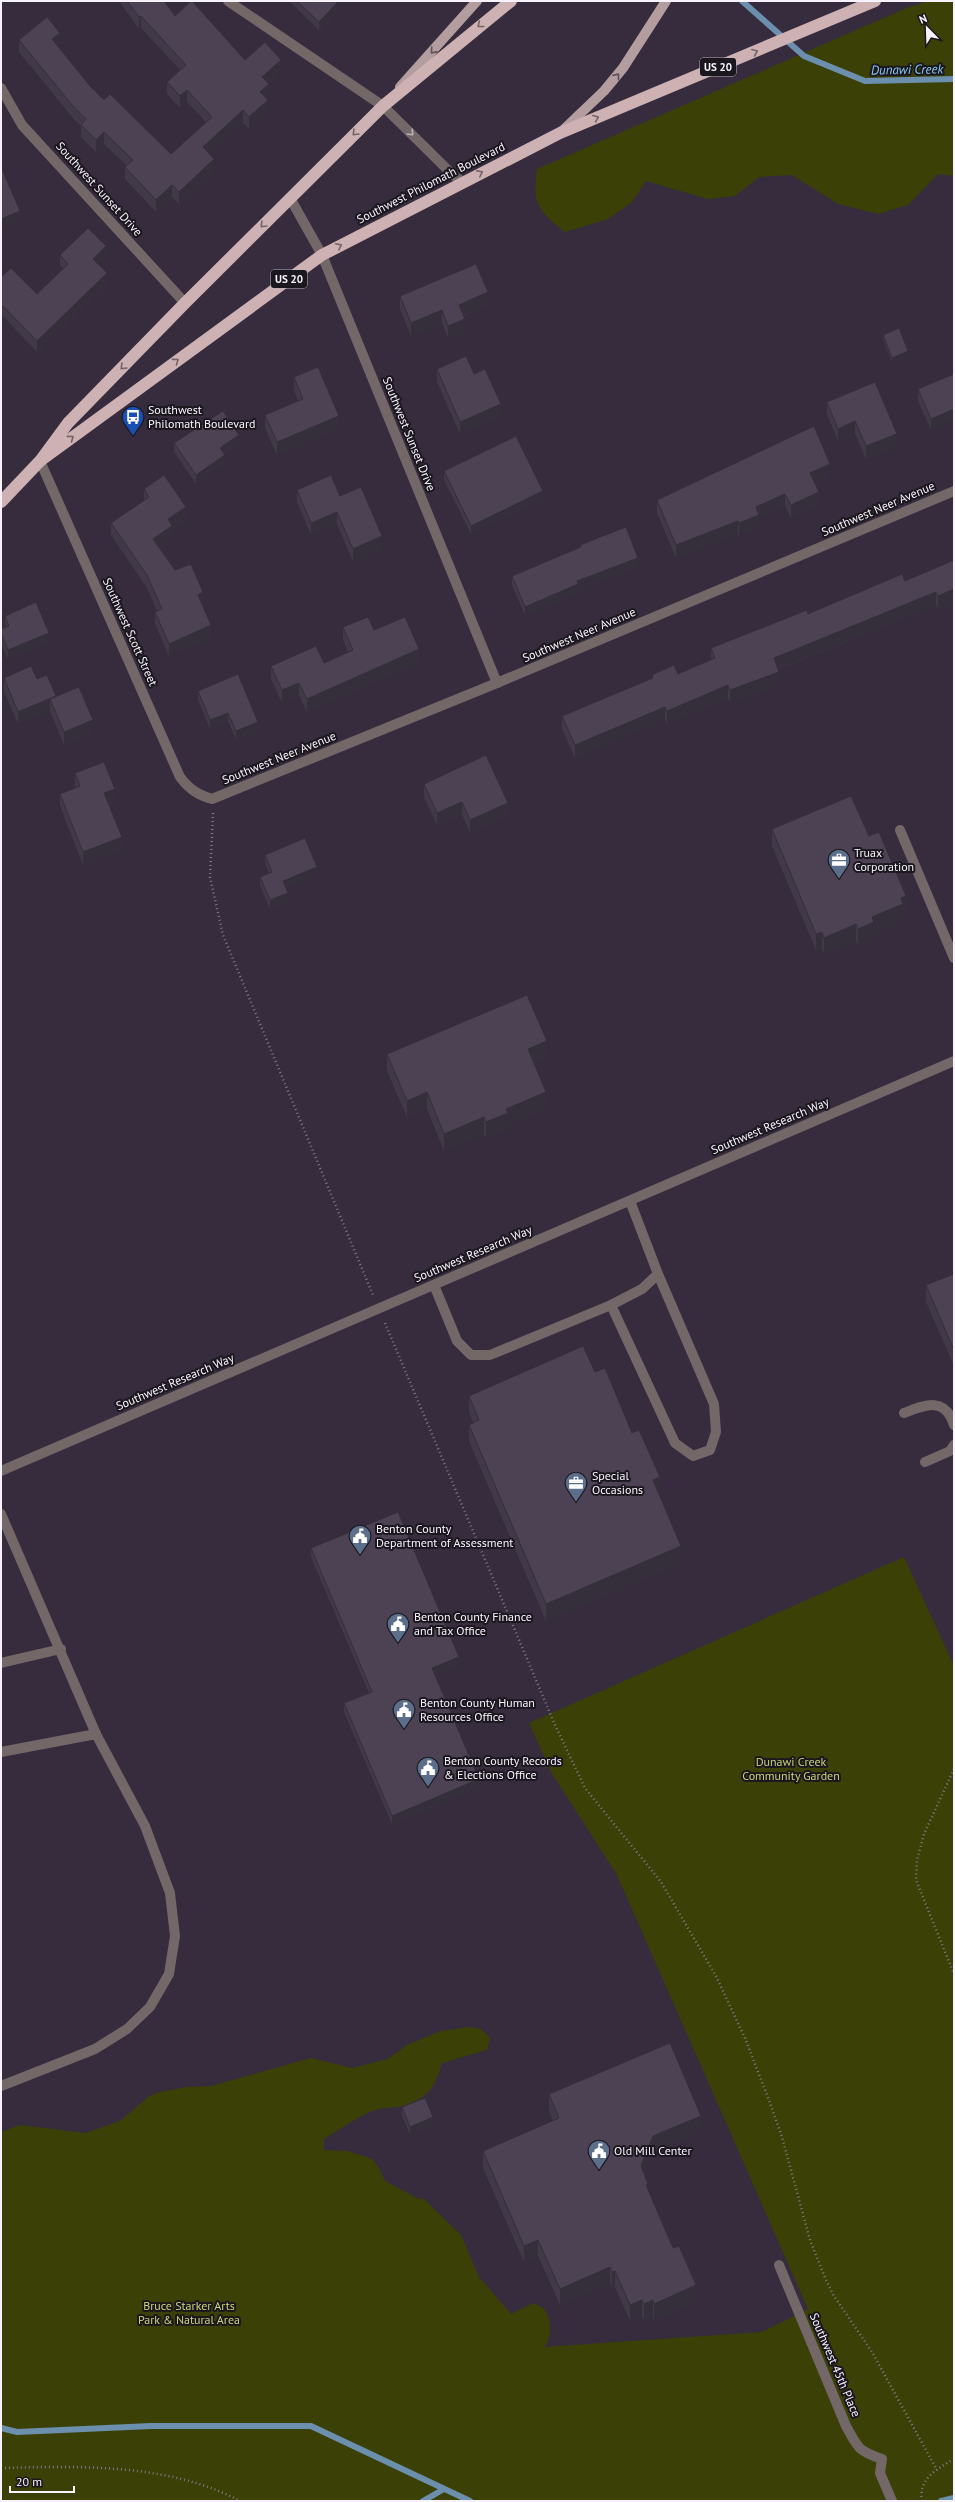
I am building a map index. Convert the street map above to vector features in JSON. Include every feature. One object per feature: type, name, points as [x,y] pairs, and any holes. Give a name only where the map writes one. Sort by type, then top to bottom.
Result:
[{"type":"highway","name":"Southwest Philomath Boulevard","points":[[1,502],[40,461],[68,423],[185,303],[383,106],[511,1]]},
{"type":"highway","name":"Southwest Philomath Boulevard","points":[[40,461],[322,255],[560,133],[875,1]]},
{"type":"main road","points":[[383,106],[477,1]]},
{"type":"main road","points":[[560,133],[604,92],[623,68],[666,1]]},
{"type":"street","points":[[228,1],[383,106],[452,175],[463,182]]},
{"type":"street","name":"Southwest Sunset Drive","points":[[1,88],[22,125],[185,303]]},
{"type":"street","name":"Southwest Sunset Drive","points":[[290,198],[322,255],[497,683]]},
{"type":"street","name":"Southwest Scott Street","points":[[40,461],[180,777],[187,786],[201,796],[212,799]]},
{"type":"street","name":"Southwest Neer Avenue","points":[[212,799],[497,683],[954,491]]},
{"type":"street","points":[[900,830],[954,958]]},
{"type":"street","name":"Southwest Research Way","points":[[1,1471],[954,1061]]},
{"type":"street","points":[[611,1305],[675,1443],[693,1456],[710,1450],[716,1432],[714,1404],[658,1274],[630,1201]]},
{"type":"street","points":[[434,1285],[457,1341],[470,1355],[490,1355],[611,1305],[642,1289],[658,1274]]},
{"type":"street","points":[[904,1413],[928,1404],[938,1405],[946,1411],[954,1425]]},
{"type":"street","points":[[925,1462],[950,1451],[954,1445]]},
{"type":"street","points":[[1,1514],[61,1649],[96,1734],[145,1826],[170,1892],[175,1936],[169,1974],[150,2007],[127,2029],[95,2049],[1,2086]]},
{"type":"street","points":[[1,1663],[61,1649]]},
{"type":"street","points":[[1,1752],[96,1734]]},
{"type":"street","name":"Southwest 45th Place","points":[[779,2265],[849,2432],[864,2453],[882,2459],[880,2473],[892,2501]]},
{"type":"path","points":[[212,799],[214,823],[210,877],[223,935],[555,1725],[585,1788],[661,1882],[716,1976],[745,2038],[770,2103],[782,2137],[810,2240],[826,2280],[834,2296],[872,2352],[937,2470]]},
{"type":"path","points":[[954,1769],[924,1834],[917,1860],[916,1880],[954,1974]]},
{"type":"path","points":[[922,2501],[921,2494],[924,2484],[937,2470],[954,2460]]},
{"type":"path","points":[[1,2468],[113,2470],[157,2473],[182,2478],[226,2494],[240,2501]]},
{"type":"green space","points":[[929,1],[954,1],[954,176],[938,174],[908,205],[878,214],[838,204],[792,175],[759,177],[735,196],[708,199],[646,181],[632,202],[608,219],[565,232],[543,212],[539,206],[535,191],[537,169],[909,7]]},
{"type":"green space","name":"Bruce Starker Arts Park & Natural Area","points":[[904,1557],[954,1666],[954,2501],[1,2501],[1,2132],[20,2125],[85,2133],[120,2121],[148,2097],[159,2092],[187,2087],[211,2086],[311,2058],[352,2068],[388,2059],[407,2045],[441,2031],[469,2027],[481,2029],[490,2038],[487,2050],[442,2063],[433,2085],[425,2095],[412,2103],[403,2106],[379,2109],[358,2118],[324,2139],[324,2150],[348,2151],[372,2159],[379,2168],[385,2181],[419,2199],[424,2199],[461,2235],[479,2277],[511,2314],[533,2303],[544,2309],[550,2323],[550,2334],[544,2347],[762,2332],[808,2309],[617,1875],[551,1772],[529,1723]]},
{"type":"building","points":[[127,1],[164,1],[175,16],[192,1],[245,60],[265,42],[281,60],[262,77],[269,84],[260,92],[268,100],[249,117],[243,110],[203,147],[214,159],[179,192],[172,185],[156,200],[125,167],[133,160],[104,132],[96,140],[81,125],[86,119],[72,105],[19,40],[47,17],[60,33],[52,39],[90,86],[104,100],[110,94],[171,154],[212,117],[187,90],[180,96],[167,82],[186,65],[141,16],[139,17]]},
{"type":"building","points":[[297,1],[335,1],[337,3],[319,22]]},
{"type":"building","points":[[1,167],[20,211],[1,219]]},
{"type":"building","points":[[88,228],[106,246],[93,259],[107,273],[37,341],[1,304],[1,277],[11,268],[37,294],[68,264],[60,255]]},
{"type":"building","points":[[476,264],[488,292],[459,305],[465,319],[448,326],[442,310],[411,323],[400,296]]},
{"type":"building","points":[[899,328],[908,351],[892,358],[883,335]]},
{"type":"building","points":[[466,356],[474,374],[485,369],[501,404],[460,422],[437,369]]},
{"type":"building","points":[[318,367],[339,416],[277,442],[265,415],[303,399],[294,377]]},
{"type":"building","points":[[954,374],[954,409],[931,419],[918,389]]},
{"type":"building","points":[[875,382],[897,434],[866,446],[855,421],[838,429],[827,402]]},
{"type":"building","points":[[223,411],[239,435],[220,448],[225,455],[196,475],[174,443]]},
{"type":"building","points":[[814,426],[830,464],[810,473],[819,492],[791,505],[785,494],[756,507],[759,515],[739,523],[738,521],[676,545],[657,500]]},
{"type":"building","points":[[516,436],[543,491],[471,526],[444,471]]},
{"type":"building","points":[[164,475],[186,507],[168,519],[172,526],[153,539],[175,570],[191,564],[203,592],[198,595],[211,625],[169,644],[155,612],[162,609],[147,575],[111,523],[149,497],[144,489]]},
{"type":"building","points":[[331,475],[340,496],[361,487],[382,536],[353,549],[337,512],[311,523],[297,490]]},
{"type":"building","points":[[626,527],[638,558],[577,581],[578,584],[525,607],[512,576],[581,547],[580,545]]},
{"type":"building","points":[[954,560],[954,589],[938,596],[936,592],[774,658],[779,672],[730,690],[728,685],[667,711],[665,707],[575,745],[562,716],[653,678],[652,675],[674,665],[678,674],[715,658],[711,648],[807,610],[808,614],[902,574],[905,581]]},
{"type":"building","points":[[36,602],[49,633],[8,650],[1,633],[1,629],[9,626],[5,616]]},
{"type":"building","points":[[368,617],[374,630],[405,617],[419,649],[307,699],[299,683],[282,690],[271,666],[316,646],[324,663],[353,650],[343,627]]},
{"type":"building","points":[[31,666],[37,679],[47,675],[56,696],[18,712],[4,678]]},
{"type":"building","points":[[238,674],[258,722],[236,731],[228,713],[210,720],[198,691]]},
{"type":"building","points":[[79,687],[93,720],[64,732],[50,699]]},
{"type":"building","points":[[486,755],[508,803],[470,820],[462,802],[437,813],[424,784]]},
{"type":"building","points":[[104,762],[115,789],[104,793],[122,837],[83,852],[60,794],[80,786],[75,773]]},
{"type":"building","points":[[851,796],[869,836],[879,832],[906,896],[901,898],[903,904],[872,917],[874,922],[858,929],[856,924],[824,938],[822,932],[816,934],[772,829]]},
{"type":"building","points":[[305,838],[317,867],[283,881],[288,893],[270,900],[260,877],[272,872],[265,855]]},
{"type":"building","points":[[527,995],[547,1041],[528,1049],[546,1092],[506,1109],[508,1113],[486,1122],[484,1117],[444,1134],[427,1092],[407,1101],[387,1054]]},
{"type":"building","points":[[954,1274],[954,1350],[926,1285]]},
{"type":"building","points":[[583,1346],[595,1372],[605,1368],[632,1433],[639,1430],[660,1477],[653,1480],[681,1546],[546,1604],[469,1425],[479,1420],[469,1396]]},
{"type":"building","points":[[398,1512],[459,1657],[432,1668],[479,1779],[392,1816],[344,1703],[372,1692],[311,1548]]},
{"type":"building","points":[[670,2043],[701,2116],[653,2136],[641,2166],[648,2184],[646,2185],[673,2248],[679,2246],[696,2285],[654,2304],[653,2300],[644,2304],[642,2300],[630,2305],[615,2271],[612,2272],[610,2267],[560,2289],[538,2240],[524,2246],[483,2151],[559,2118],[549,2094]]},
{"type":"building","points":[[425,2098],[433,2117],[410,2127],[402,2107]]},
{"type":"waterway","name":"Dunawi Creek","points":[[742,1],[804,56],[865,81],[954,79]]},
{"type":"waterway","points":[[1,2428],[17,2432],[151,2426],[311,2426],[470,2501]]},
{"type":"waterway","points":[[423,2501],[444,2489]]},
{"type":"waterway","points":[[941,2501],[954,2498]]},
{"type":"place","name":"Southwest Philomath Boulevard","points":[[133,436]]},
{"type":"place","name":"Truax Corporation","points":[[839,880]]},
{"type":"place","name":"Special Occasions","points":[[576,1502]]},
{"type":"place","name":"Benton County Department of Assessment","points":[[360,1556]]},
{"type":"place","name":"Benton County Finance and Tax Office","points":[[398,1644]]},
{"type":"place","name":"Benton County Human Resources Office","points":[[404,1730]]},
{"type":"place","name":"Benton County Records & Elections Office","points":[[428,1788]]},
{"type":"place","name":"Old Mill Center","points":[[599,2170]]},
{"type":"park label","name":"Dunawi Creek Community Garden","points":[[791,1769]]}]
